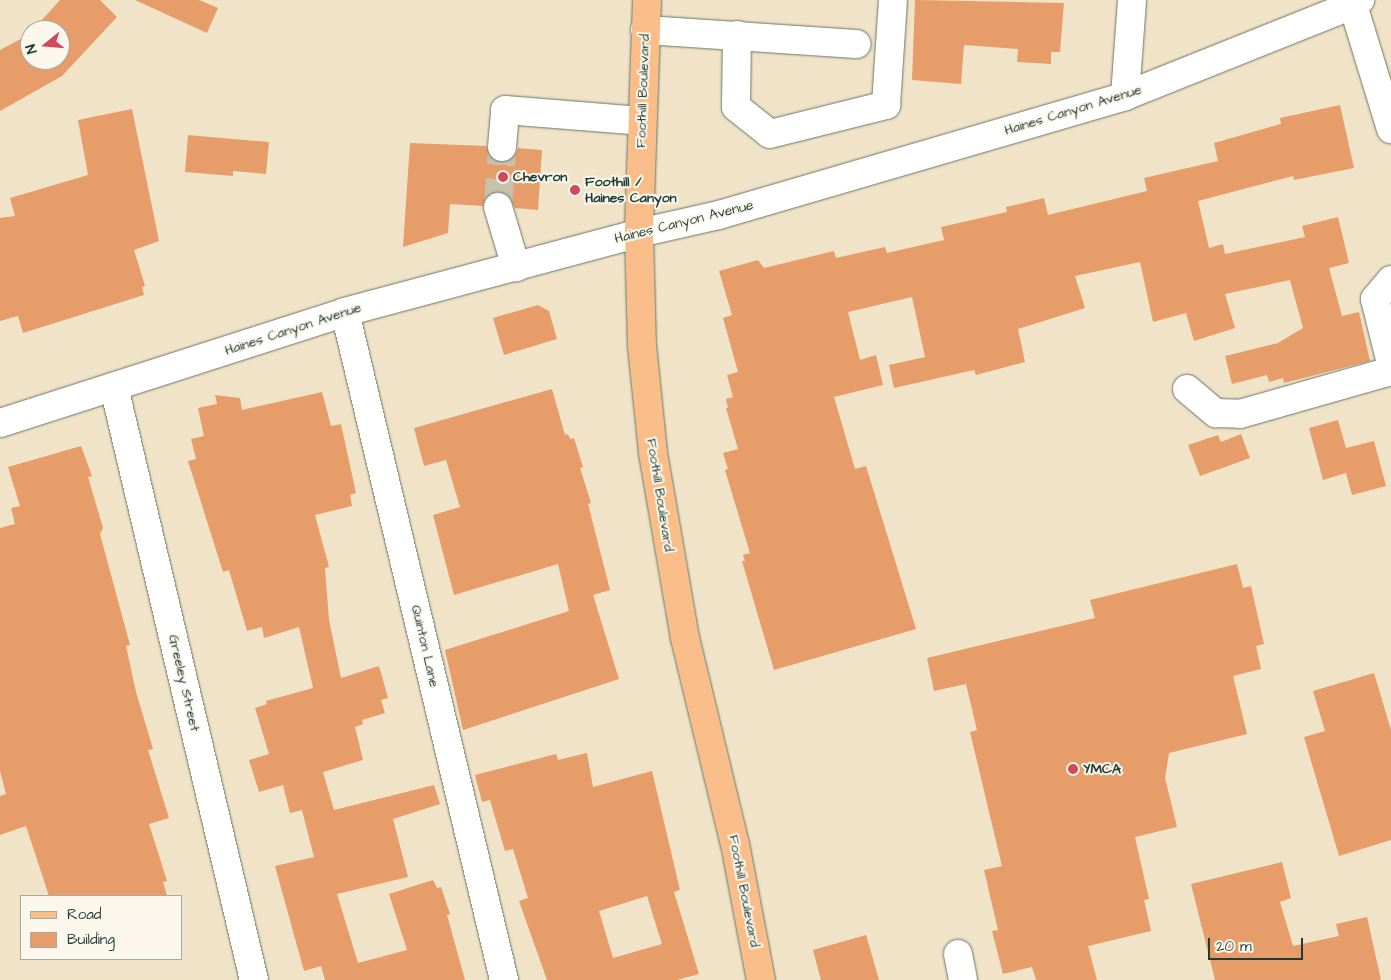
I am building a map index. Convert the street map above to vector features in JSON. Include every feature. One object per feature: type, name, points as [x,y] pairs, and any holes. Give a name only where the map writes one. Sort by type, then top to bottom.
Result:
[{"type":"main road","name":"Foothill Boulevard","points":[[647,0],[638,233],[642,346],[661,508],[685,638],[735,844],[761,980]]},
{"type":"street","points":[[737,35],[736,107],[770,134],[886,105],[893,0]]},
{"type":"street","points":[[1125,96],[1132,0]]},
{"type":"street","points":[[1357,3],[1391,129]]},
{"type":"street","name":"Haines Canyon Avenue","points":[[0,423],[345,312],[638,233],[719,215],[1125,96],[1357,3]]},
{"type":"street","points":[[645,30],[857,44]]},
{"type":"street","points":[[502,147],[505,110],[641,121]]},
{"type":"street","points":[[498,207],[516,266]]},
{"type":"street","points":[[1391,280],[1375,299],[1391,363]]},
{"type":"street","name":"Quinton Lane","points":[[345,312],[504,980]]},
{"type":"street","points":[[1187,389],[1216,413],[1240,414],[1391,371]]},
{"type":"street","name":"Greeley Street","points":[[114,387],[254,980]]},
{"type":"building","points":[[60,0],[100,0],[117,17],[70,67],[70,20],[42,20]]},
{"type":"building","points":[[135,0],[199,0],[218,8],[207,33]]},
{"type":"building","points":[[915,0],[1064,3],[1060,52],[1051,52],[1051,64],[1017,62],[1018,49],[964,45],[961,84],[912,80]]},
{"type":"building","points":[[20,39],[20,70],[68,70],[62,76],[0,111],[0,50]]},
{"type":"building","points":[[1340,105],[1354,168],[1294,180],[1293,176],[1198,201],[1209,248],[1223,244],[1225,254],[1305,237],[1302,226],[1338,217],[1349,263],[1329,268],[1342,316],[1359,312],[1370,361],[1284,383],[1283,378],[1269,382],[1267,375],[1232,384],[1225,356],[1278,343],[1303,328],[1290,280],[1225,294],[1235,328],[1194,341],[1186,313],[1153,322],[1140,262],[1075,276],[1085,308],[1018,329],[1025,362],[976,375],[974,370],[894,388],[889,365],[925,357],[912,297],[848,312],[860,360],[876,355],[883,385],[834,397],[855,469],[866,466],[916,629],[774,670],[742,561],[745,561],[743,555],[750,553],[725,470],[728,469],[723,453],[738,449],[726,408],[728,408],[726,399],[733,397],[727,375],[738,372],[723,318],[732,315],[719,271],[758,260],[764,268],[834,251],[836,258],[885,247],[887,253],[944,240],[941,227],[1007,212],[1006,207],[1044,198],[1048,215],[1147,191],[1144,178],[1218,161],[1214,143],[1281,124],[1280,118]]},
{"type":"building","points":[[132,109],[159,241],[134,250],[145,286],[142,287],[144,295],[23,333],[18,316],[0,321],[0,218],[15,216],[10,198],[88,175],[78,120]]},
{"type":"building","points":[[188,135],[269,142],[266,174],[233,171],[233,176],[185,172]]},
{"type":"building","points":[[410,143],[486,146],[493,160],[501,163],[515,156],[518,148],[542,150],[538,210],[515,208],[509,196],[501,192],[487,196],[483,206],[450,204],[448,233],[403,247]]},
{"type":"building","points":[[538,305],[549,311],[557,339],[504,355],[493,318]]},
{"type":"building","points":[[552,389],[565,435],[568,434],[570,439],[574,438],[583,467],[580,468],[591,503],[588,504],[610,590],[593,595],[619,679],[463,730],[445,650],[569,611],[558,564],[454,595],[433,515],[460,507],[446,460],[424,466],[414,428]]},
{"type":"building","points":[[322,392],[331,426],[341,424],[356,493],[350,495],[352,506],[315,515],[329,567],[325,568],[329,620],[341,678],[379,666],[388,698],[381,700],[385,713],[362,720],[363,724],[355,727],[363,760],[323,772],[334,810],[434,785],[440,804],[393,819],[408,877],[337,894],[358,963],[407,950],[389,894],[433,880],[437,888],[441,887],[450,914],[447,915],[465,980],[325,980],[321,966],[304,971],[275,866],[314,857],[302,810],[290,813],[283,785],[259,792],[249,760],[269,754],[255,708],[267,704],[266,701],[313,688],[299,627],[264,638],[262,627],[247,631],[229,570],[223,572],[188,461],[196,459],[191,439],[204,436],[198,408],[217,404],[215,395],[240,398],[242,410]]},
{"type":"building","points":[[1338,420],[1346,448],[1374,441],[1386,486],[1352,495],[1346,473],[1323,480],[1309,428]]},
{"type":"building","points":[[1241,434],[1250,458],[1200,476],[1188,445],[1218,435],[1221,442]]},
{"type":"building","points":[[81,446],[92,476],[88,477],[103,528],[100,534],[130,645],[126,646],[136,692],[153,749],[148,750],[169,818],[149,824],[167,881],[163,882],[167,895],[49,895],[26,826],[0,835],[0,796],[6,794],[0,771],[0,528],[15,524],[11,508],[20,506],[8,467]]},
{"type":"building","name":"YMCA","points":[[1237,564],[1243,588],[1251,586],[1264,644],[1256,646],[1261,669],[1233,676],[1247,734],[1169,753],[1165,778],[1177,827],[1135,837],[1149,899],[1144,900],[1151,931],[1088,946],[1097,980],[1036,980],[1032,967],[1003,974],[992,931],[998,930],[984,870],[1002,866],[970,732],[977,730],[966,684],[934,691],[927,658],[1095,618],[1090,600]]},
{"type":"building","points":[[1374,673],[1391,730],[1391,840],[1339,856],[1304,737],[1325,731],[1313,691]]},
{"type":"building","points":[[587,753],[593,787],[652,771],[680,890],[674,892],[699,974],[677,980],[547,980],[519,901],[528,898],[513,849],[505,851],[490,800],[482,802],[475,775],[556,754],[558,760]],"holes":[[[647,896],[662,944],[613,958],[599,911]]]},
{"type":"building","points":[[1282,862],[1291,898],[1280,902],[1293,946],[1339,936],[1336,924],[1367,917],[1381,980],[1215,980],[1191,884]]},
{"type":"building","points":[[866,935],[879,980],[821,980],[813,950]]},
{"type":"tunnel","points":[[498,207],[502,147]]},
{"type":"place","name":"Chevron","points":[[503,177]]},
{"type":"place","name":"Foothill / Haines Canyon","points":[[575,190]]},
{"type":"place","name":"YMCA","points":[[1073,769]]}]
